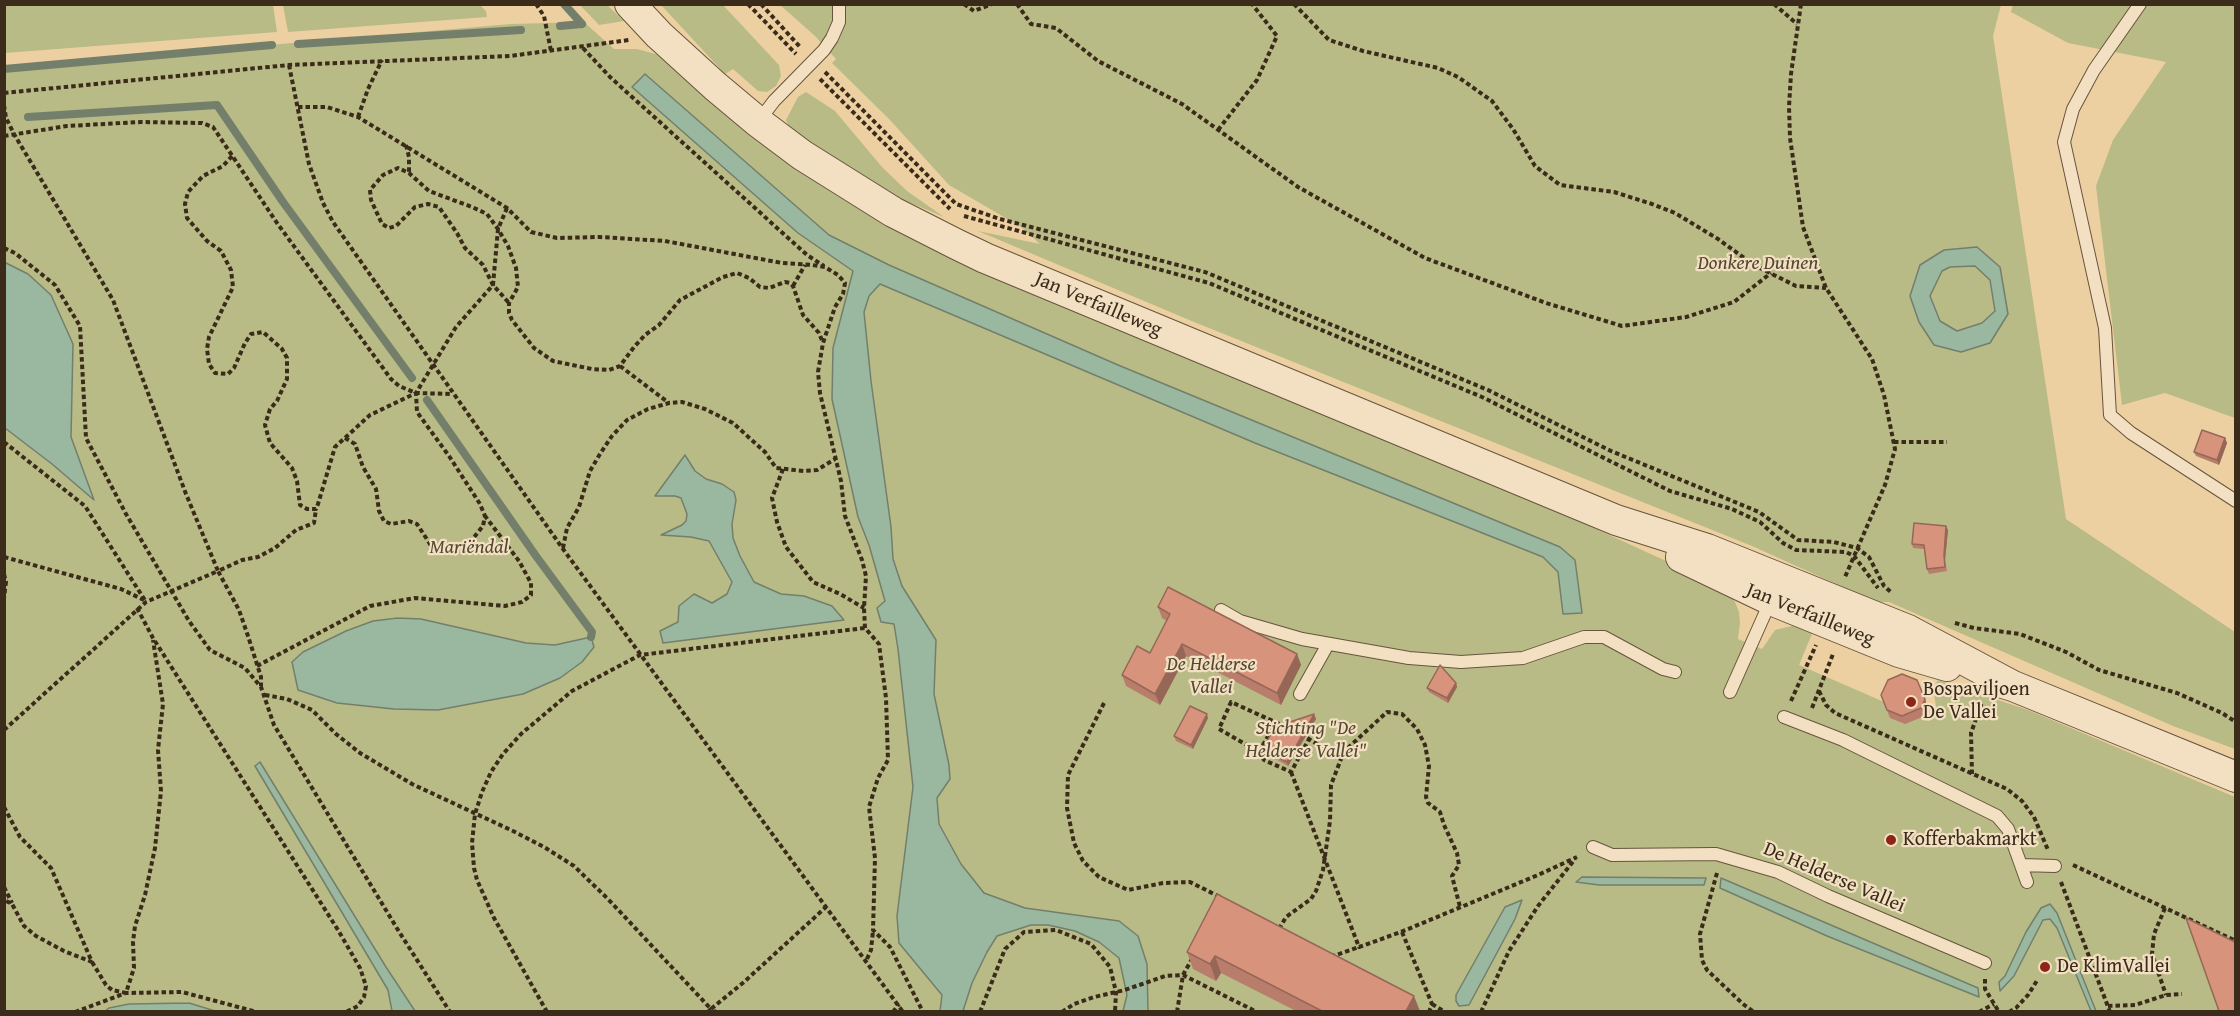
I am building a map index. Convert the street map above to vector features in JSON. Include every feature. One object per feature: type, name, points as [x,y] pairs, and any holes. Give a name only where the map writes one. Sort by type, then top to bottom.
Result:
[{"type":"street","name":"Jan Verfailleweg","points":[[630,4],[659,35],[758,122],[802,155],[893,212],[985,258],[1616,520],[1707,549],[1844,630],[1899,652],[2005,684],[2235,777]]},
{"type":"street","name":"Jan Verfailleweg","points":[[1776,590],[1908,630],[2005,684]]},
{"type":"lane","points":[[758,122],[774,101],[811,64],[832,38],[838,22],[839,4]]},
{"type":"lane","points":[[2140,4],[2094,70],[2073,109],[2064,142],[2105,328],[2110,415],[2131,433],[2235,501]]},
{"type":"lane","points":[[1730,692],[1776,590]]},
{"type":"lane","points":[[1221,610],[1240,621],[1328,644],[1409,658],[1461,662],[1522,658],[1584,638],[1604,638],[1663,669],[1675,672]]},
{"type":"lane","points":[[1300,694],[1328,644]]},
{"type":"lane","points":[[1784,717],[1843,740],[1997,816],[2008,829],[2027,882]]},
{"type":"lane","name":"De Helderse Vallei","points":[[1593,847],[1612,855],[1716,854],[1778,872],[1828,896],[1985,963]]},
{"type":"lane","points":[[2021,865],[2055,866]]},
{"type":"path","points":[[536,4],[544,16],[551,51]]},
{"type":"path","points":[[748,4],[956,204],[1000,219],[1205,272],[1488,390],[1611,451],[1759,512],[1798,540],[1834,542],[1857,548],[1869,557],[1884,586],[1899,599]]},
{"type":"path","points":[[760,4],[811,64],[953,213],[1209,283],[1482,397],[1670,491],[1732,509],[1760,522],[1783,543],[1796,550],[1846,552],[1854,556],[1868,573]]},
{"type":"path","points":[[964,4],[974,11],[992,4]]},
{"type":"path","points":[[1017,4],[1031,24],[1056,28],[1098,61],[1182,104],[1298,187],[1425,258],[1546,303],[1622,327],[1686,317],[1734,302],[1771,273]]},
{"type":"path","points":[[1218,130],[1257,80],[1277,36],[1252,4]]},
{"type":"path","points":[[1294,4],[1329,40],[1363,51],[1438,68],[1458,77],[1492,101],[1513,129],[1535,166],[1560,185],[1614,192],[1675,213],[1718,239],[1754,265],[1796,286],[1826,288]]},
{"type":"path","points":[[1774,4],[1797,24]]},
{"type":"path","points":[[1801,4],[1791,74],[1790,138],[1803,227],[1826,288],[1872,359],[1884,395],[1895,449],[1885,486],[1854,556]]},
{"type":"path","points":[[4,93],[289,65],[510,56],[659,35]]},
{"type":"path","points":[[582,47],[618,85],[807,255],[838,274],[845,283],[843,294],[835,307],[823,342],[818,372],[820,393],[842,481],[845,516],[866,576],[865,628],[879,644],[886,698],[888,760],[878,778],[869,807],[875,858],[872,950],[867,960]]},
{"type":"path","points":[[358,117],[382,60]]},
{"type":"path","points":[[289,65],[309,164],[323,203],[333,222],[563,549],[903,1011]]},
{"type":"path","points":[[4,105],[6,118],[14,134],[113,300],[186,495],[218,571],[239,610],[257,666],[261,687]]},
{"type":"path","points":[[298,107],[327,107],[358,117],[507,208],[531,232],[557,238],[600,237],[665,241],[782,263],[825,267]]},
{"type":"path","points":[[4,135],[67,126],[141,122],[202,123],[213,128],[283,232],[390,379],[399,386],[416,393],[453,394]]},
{"type":"path","points":[[406,145],[409,173]]},
{"type":"path","points":[[232,156],[223,166],[203,176],[189,192],[185,204],[187,218],[207,241],[221,251],[231,270],[233,286],[209,338],[207,349],[209,364],[215,373],[228,374],[234,368],[244,343],[251,334],[263,332],[282,349],[287,358],[287,379],[277,401],[270,409],[266,425],[270,443],[292,468],[297,481],[300,505],[316,509]]},
{"type":"path","points":[[509,303],[493,285],[483,265],[465,248],[439,207],[428,204],[415,207],[396,226],[388,228],[382,224],[371,200],[370,190],[383,175],[398,168],[409,173],[429,191],[487,214],[508,246],[516,268],[518,287],[509,303],[509,314],[521,334],[534,348],[553,361],[592,369],[609,370],[620,366],[634,347],[659,325],[680,300],[723,277],[736,273],[749,278],[760,287],[769,288],[785,282],[793,286],[803,315],[819,333],[823,342]]},
{"type":"path","points":[[4,730],[137,608],[242,560],[258,557],[275,548],[296,530],[314,522],[335,447],[370,415],[416,393],[456,327],[493,285],[498,229],[507,208]]},
{"type":"path","points":[[4,248],[15,253],[55,285],[80,326],[86,438],[171,592],[210,650],[245,668],[261,687],[274,725],[398,930],[450,1011]]},
{"type":"path","points":[[793,286],[805,265]]},
{"type":"path","points":[[620,366],[669,403]]},
{"type":"path","points":[[257,666],[370,606],[415,598],[505,606],[522,602],[531,594],[531,583],[519,561],[485,516],[474,494],[417,412],[416,393]]},
{"type":"path","points":[[563,549],[567,528],[579,507],[590,471],[612,436],[627,420],[648,409],[682,402],[733,423],[765,452],[776,468],[783,470],[817,470],[835,459]]},
{"type":"path","points":[[345,438],[355,444],[363,467],[376,489],[379,511],[384,520],[391,524],[409,521],[417,524],[432,547],[451,549],[464,545],[479,531],[485,516]]},
{"type":"path","points":[[4,442],[85,506],[146,602]]},
{"type":"path","points":[[1894,442],[1947,442]]},
{"type":"path","points":[[783,470],[772,498],[786,547],[813,582],[864,608]]},
{"type":"path","points":[[4,557],[121,590],[146,602]]},
{"type":"path","points":[[4,574],[6,582],[4,598]]},
{"type":"path","points":[[137,608],[153,638],[338,930],[360,969],[366,986],[364,998],[358,1006],[346,1011]]},
{"type":"path","points":[[1946,620],[1974,628],[2020,634],[2066,652],[2098,670],[2177,693],[2222,713],[2235,722]]},
{"type":"path","points":[[547,1011],[511,950],[477,880],[472,856],[475,814],[491,772],[503,754],[521,734],[572,691],[640,655],[865,628]]},
{"type":"path","points":[[1819,691],[1844,630]]},
{"type":"path","points":[[126,993],[134,968],[135,926],[155,848],[161,791],[158,750],[163,704],[153,638]]},
{"type":"path","points":[[1972,774],[1971,733],[1979,707],[2005,684]]},
{"type":"path","points":[[265,695],[287,699],[312,710],[336,734],[360,753],[412,784],[544,847],[573,866],[608,899],[710,1010],[716,1011]]},
{"type":"path","points":[[1341,759],[1309,739],[1231,702],[1219,729],[1260,752],[1264,760],[1291,772],[1359,947]]},
{"type":"path","points":[[1104,703],[1068,775],[1067,808],[1074,843],[1083,861],[1099,877],[1128,890],[1163,883],[1190,882],[1224,898]]},
{"type":"path","points":[[1279,929],[1286,917],[1311,899],[1316,891],[1323,870],[1330,821],[1331,785],[1341,759],[1349,747],[1387,712],[1402,714],[1417,729],[1425,745],[1429,766],[1426,797],[1428,803],[1440,812],[1443,825],[1457,853],[1459,865],[1452,876],[1460,907]]},
{"type":"path","points":[[1260,752],[1276,722]]},
{"type":"path","points":[[1291,772],[1309,739]]},
{"type":"path","points":[[4,807],[20,837],[51,868],[92,962],[106,985],[112,990],[126,993],[182,992],[257,1011]]},
{"type":"path","points":[[1324,952],[1333,956],[1401,932],[1538,875],[1593,847]]},
{"type":"path","points":[[1716,854],[1719,866],[1700,934],[1702,960],[1707,970],[1743,1005],[1754,1011]]},
{"type":"path","points":[[1481,1011],[1509,951],[1538,906],[1577,857]]},
{"type":"path","points":[[2071,864],[2235,941]]},
{"type":"path","points":[[4,886],[24,926],[36,936],[64,951],[92,962]]},
{"type":"path","points":[[4,900],[12,904]]},
{"type":"path","points":[[710,1010],[826,907]]},
{"type":"path","points":[[2165,908],[2154,934],[2152,954],[2166,995]]},
{"type":"path","points":[[1270,924],[1288,933]]},
{"type":"path","points":[[873,930],[890,947],[923,1011]]},
{"type":"path","points":[[980,1011],[1005,949],[1024,932],[1056,930],[1091,944],[1110,967],[1116,992],[1115,1011]]},
{"type":"path","points":[[1401,932],[1432,1004],[1446,1011]]},
{"type":"path","points":[[1177,1011],[1183,975],[1193,956]]},
{"type":"path","points":[[1985,963],[1985,989],[1999,1011]]},
{"type":"path","points":[[1062,1011],[1074,1004],[1165,976],[1183,975],[1257,1011]]},
{"type":"path","points":[[2009,1011],[2022,1001],[2038,979]]},
{"type":"path","points":[[75,1011],[126,993]]},
{"type":"path","points":[[2108,1006],[2134,1005],[2166,995],[2182,993]]},
{"type":"path","points":[[893,1011],[899,1004]]},
{"type":"path","points":[[1429,1011],[1432,1004]]},
{"type":"path","points":[[1979,1011],[1994,1004]]},
{"type":"green space","points":[[2013,4],[2235,5],[2235,418],[2165,393],[2122,405],[2096,186],[2113,140],[2166,62],[2068,43],[2011,12]]},
{"type":"green space","points":[[5,5],[273,5],[277,32],[5,53]]},
{"type":"green space","points":[[283,5],[480,5],[486,11],[487,17],[288,32]]},
{"type":"green space","points":[[580,5],[607,5],[624,21],[599,25]]},
{"type":"green space","points":[[661,5],[723,5],[779,65],[781,76],[776,86],[767,92],[758,91],[733,69],[725,74]]},
{"type":"green space","name":"Donkere Duinen","points":[[780,5],[2001,5],[1993,36],[2066,519],[2235,632],[2235,749],[2173,726],[1889,602],[1876,602],[1752,546],[1194,322],[978,231],[1040,244],[1021,227],[949,185],[890,120],[832,63],[836,59],[815,36]]},
{"type":"green space","name":"Mariëndal","points":[[584,22],[614,49],[637,49],[663,56],[782,159],[836,195],[902,234],[1162,348],[1572,518],[1712,582],[1730,595],[1735,602],[1740,623],[1738,639],[1762,649],[1775,630],[1800,624],[1814,629],[1799,665],[1928,721],[1931,720],[1936,706],[1933,688],[1938,680],[2028,710],[2235,797],[2235,1011],[5,1012],[5,68],[511,24]],"holes":[[[645,74],[829,235],[889,265],[1118,365],[1560,547],[1575,560],[872,269],[803,224]]]},
{"type":"green space","points":[[806,92],[835,111],[882,167],[907,191],[944,217],[901,199],[834,163],[790,131],[786,120],[798,97]]},
{"type":"shaded area","points":[[645,74],[829,235],[889,265],[1118,365],[1560,547],[1575,560],[1582,613],[1563,614],[1558,572],[1543,557],[1255,443],[880,284],[869,296],[864,312],[871,381],[891,527],[893,559],[902,586],[936,640],[934,694],[950,779],[937,798],[939,824],[961,864],[984,893],[1025,908],[1119,921],[1138,936],[1147,964],[1148,1011],[1123,1011],[1127,995],[1119,958],[1099,942],[1075,931],[1048,925],[1031,925],[997,936],[972,983],[963,1011],[940,1011],[942,995],[899,943],[897,916],[913,787],[898,649],[894,624],[881,622],[877,608],[885,601],[869,545],[858,517],[832,399],[833,348],[853,271],[798,233],[632,87]]},
{"type":"shaded area","points":[[1977,247],[2000,267],[2008,314],[1990,343],[1961,352],[1934,345],[1919,322],[1910,296],[1920,265],[1944,250]],"holes":[[[1975,266],[1990,280],[1995,311],[1982,323],[1957,331],[1940,321],[1930,296],[1942,271],[1950,267]]]},
{"type":"shaded area","points":[[4,262],[28,274],[51,295],[73,344],[71,437],[94,500],[5,428]]},
{"type":"shaded area","points":[[685,455],[695,471],[706,479],[722,484],[734,492],[736,500],[732,524],[733,538],[754,582],[781,594],[804,596],[832,606],[844,620],[663,643],[660,631],[678,622],[679,606],[694,594],[712,603],[727,594],[732,582],[709,541],[661,535],[686,521],[687,514],[681,498],[655,496]]},
{"type":"shaded area","points":[[398,618],[421,619],[526,643],[555,645],[591,637],[594,647],[582,662],[560,678],[523,694],[438,710],[394,709],[337,703],[298,690],[292,662],[303,652],[373,621]]},
{"type":"shaded area","points":[[260,762],[415,1011],[392,1011],[388,990],[255,766]]},
{"type":"shaded area","points":[[1582,877],[1706,878],[1704,885],[1599,885],[1576,882]]},
{"type":"shaded area","points":[[1721,878],[1978,988],[1979,997],[1827,936],[1720,888]]},
{"type":"shaded area","points":[[1522,900],[1515,919],[1469,1005],[1459,1006],[1456,995],[1505,907]]},
{"type":"shaded area","points":[[2050,904],[2057,913],[2096,1011],[2091,1011],[2057,928],[2050,919],[2043,920],[2014,976],[2000,991],[1999,982],[2005,976],[2026,932],[2041,908]]},
{"type":"shaded area","points":[[189,1003],[215,1011],[105,1011],[129,1004]]},
{"type":"building","points":[[2202,430],[2225,438],[2217,460],[2194,452]]},
{"type":"building","points":[[1914,523],[1946,526],[1945,567],[1927,569],[1924,545],[1912,544]]},
{"type":"building","points":[[1168,587],[1297,654],[1277,693],[1182,644],[1155,694],[1122,675],[1137,646],[1150,653],[1170,614],[1158,607]]},
{"type":"building","points":[[1440,665],[1456,683],[1447,698],[1427,688]]},
{"type":"building","points":[[1902,674],[1917,680],[1925,699],[1921,708],[1902,716],[1887,710],[1881,695],[1888,680]]},
{"type":"building","points":[[1190,706],[1207,714],[1191,745],[1174,736]]},
{"type":"building","points":[[1314,714],[1287,762],[1263,748],[1275,727]]},
{"type":"building","points":[[1217,894],[1414,996],[1406,1011],[1322,1011],[1215,956],[1210,964],[1187,952]]},
{"type":"building","points":[[2186,918],[2235,942],[2235,1011],[2219,1011]]},
{"type":"waterway","points":[[564,4],[582,24]]},
{"type":"waterway","points":[[560,26],[582,24]]},
{"type":"waterway","points":[[298,44],[521,30]]},
{"type":"waterway","points":[[4,69],[272,45]]},
{"type":"waterway","points":[[28,117],[217,105],[283,202],[412,378]]},
{"type":"waterway","points":[[427,400],[592,632],[591,637]]},
{"type":"place","name":"Bospaviljoen De Vallei","points":[[1911,702]]},
{"type":"place","name":"Kofferbakmarkt","points":[[1891,840]]},
{"type":"place","name":"De KlimVallei","points":[[2045,967]]},
{"type":"park label","name":"Stichting \"De Helderse Vallei\"","points":[[1306,740]]}]
